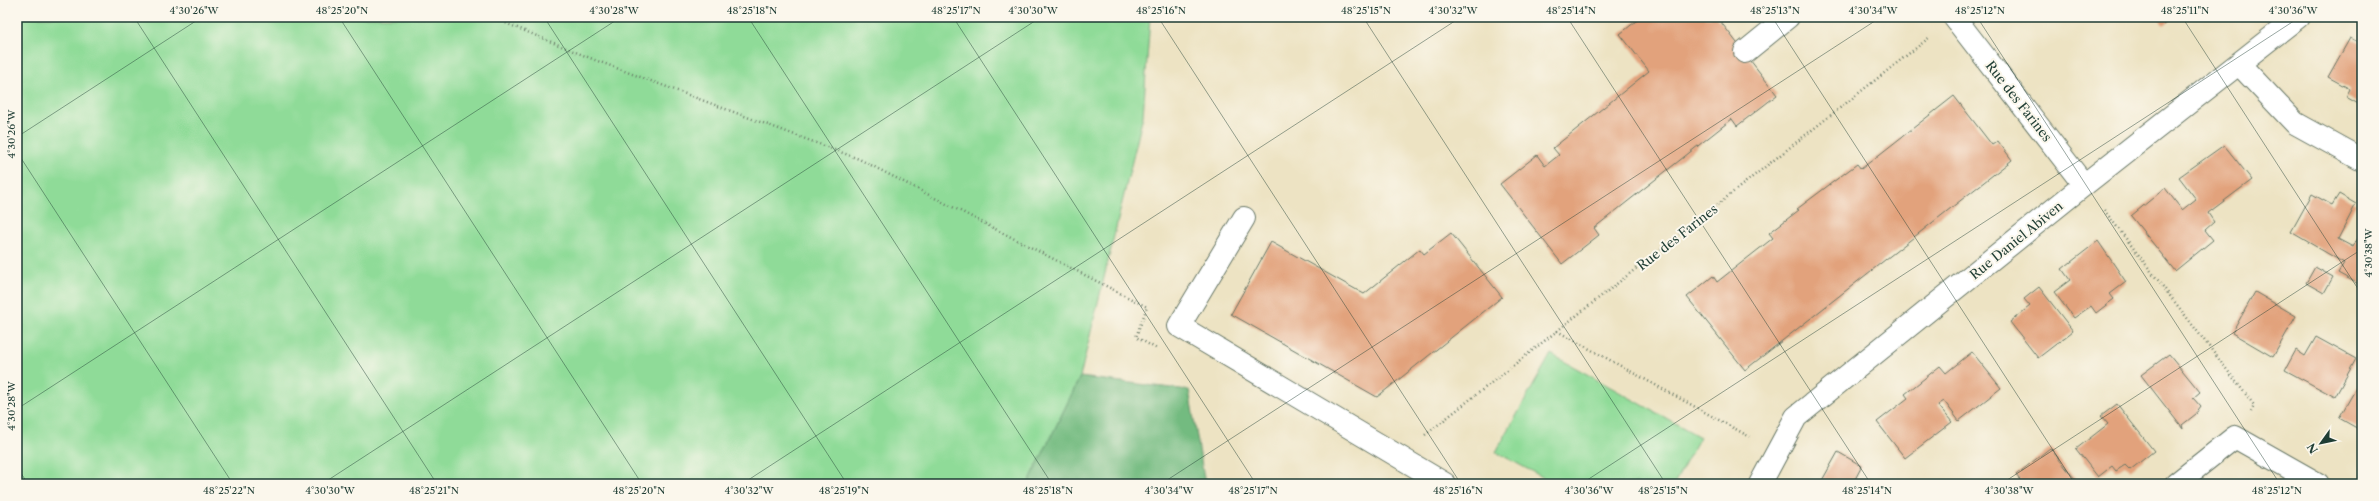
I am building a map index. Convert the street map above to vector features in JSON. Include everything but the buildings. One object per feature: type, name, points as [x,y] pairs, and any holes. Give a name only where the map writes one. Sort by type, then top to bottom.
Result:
[{"type":"street","points":[[1745,52],[1788,17]]},
{"type":"street","name":"Rue des Farines","points":[[1954,17],[2084,185]]},
{"type":"street","name":"Rue Daniel Abiven","points":[[1760,484],[1796,417],[2084,185],[2298,17]]},
{"type":"street","points":[[2239,64],[2295,123],[2362,160]]},
{"type":"street","points":[[1244,218],[1179,326],[1399,455],[1445,484]]},
{"type":"street","points":[[2176,484],[2235,437],[2318,484]]},
{"type":"path","points":[[491,17],[595,60],[859,159],[1147,307]]},
{"type":"path","name":"Rue des Farines","points":[[1399,455],[1954,17]]},
{"type":"path","points":[[2084,185],[2254,405],[2235,437]]},
{"type":"path","points":[[1557,331],[1777,452]]},
{"type":"green space","points":[[17,17],[1150,17],[1143,116],[1080,377],[1028,484],[17,484]]},
{"type":"green space","points":[[1551,354],[1700,437],[1674,484],[1555,484],[1496,452]]},
{"type":"green space","points":[[1080,377],[1189,390],[1205,484],[1028,484]]}]
